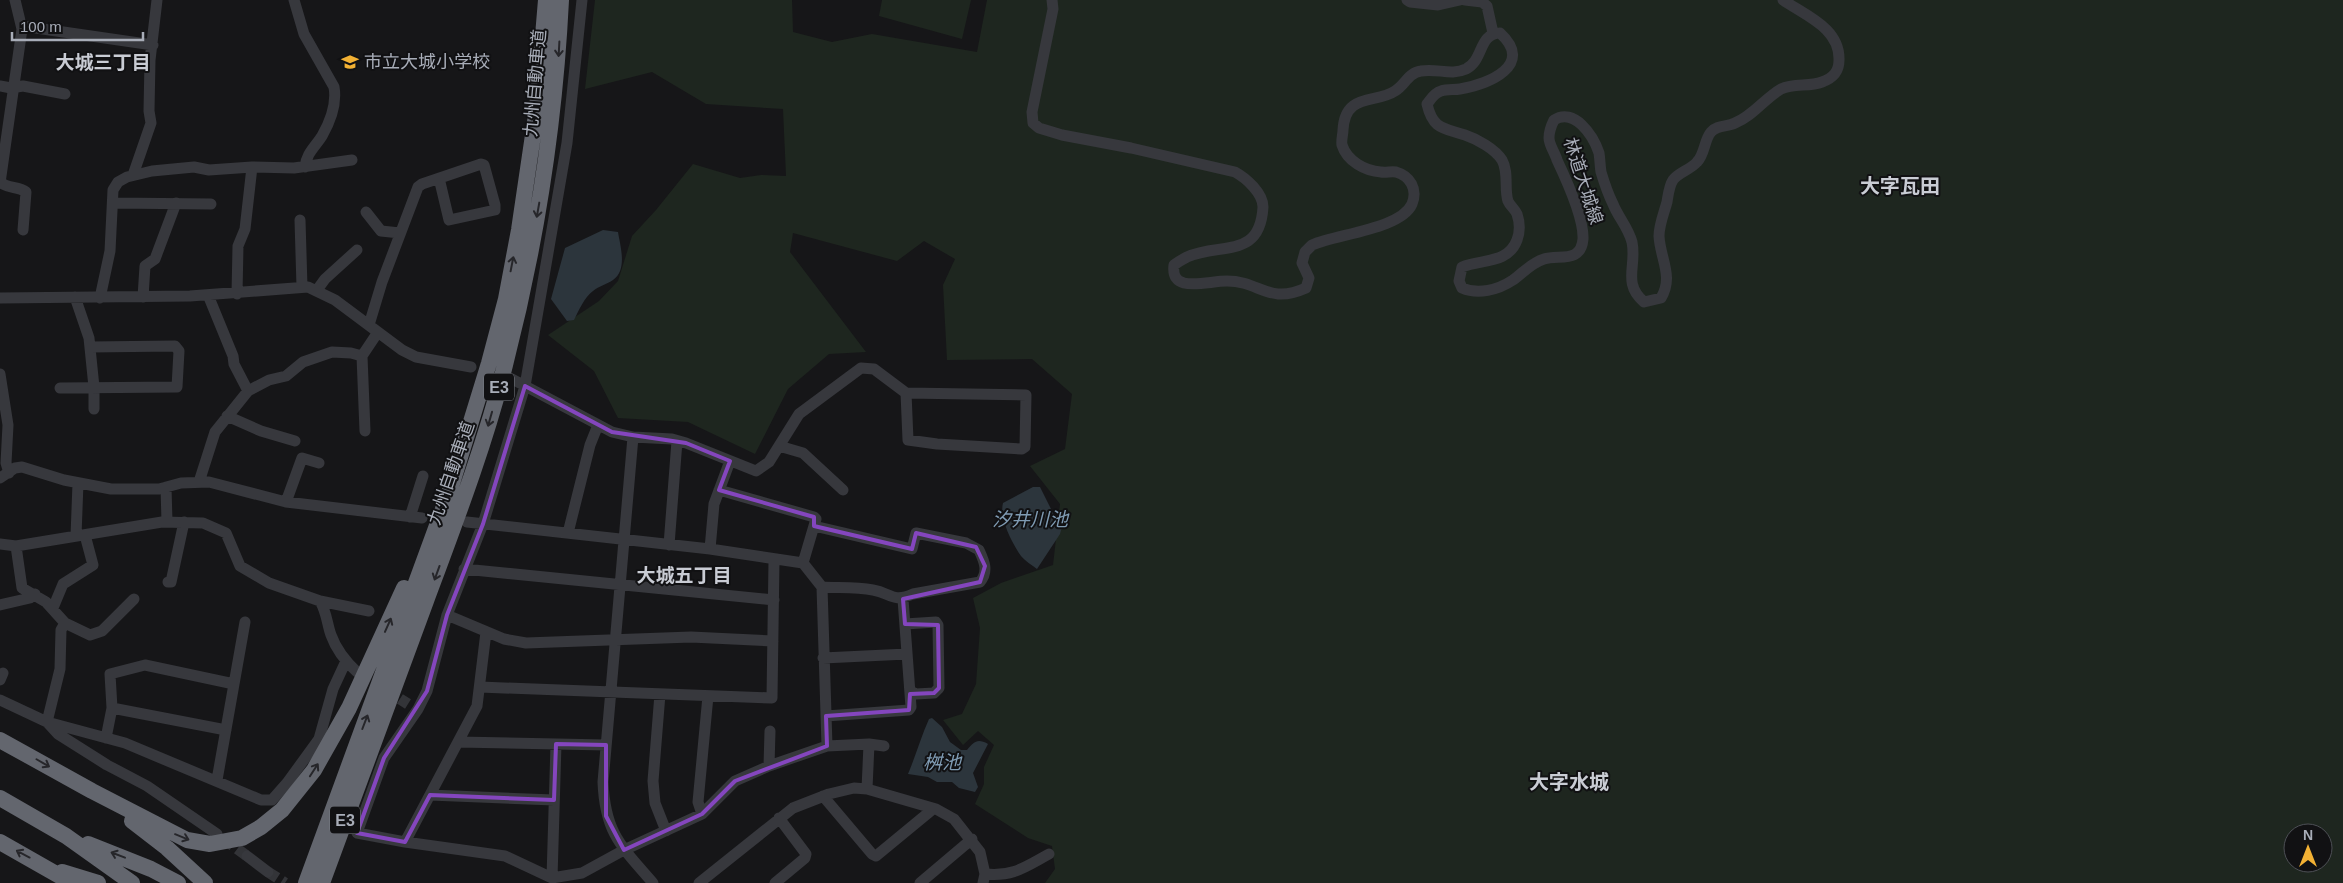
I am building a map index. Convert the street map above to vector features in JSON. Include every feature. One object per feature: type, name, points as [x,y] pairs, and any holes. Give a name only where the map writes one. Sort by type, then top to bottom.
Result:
[{"type":"highway","name":"九州自動車道","points":[[306,883],[450,490],[484,381],[506,299],[519,230],[537,108],[546,0]]},
{"type":"highway","name":"九州自動車道","points":[[322,883],[460,514],[505,366],[520,304],[546,166],[558,65],[561,0]]},
{"type":"highway","points":[[0,740],[92,792],[187,840],[210,844],[232,842],[252,833],[282,810],[303,786],[345,716],[399,601],[455,462],[506,299]]},
{"type":"highway","points":[[330,883],[369,758]]},
{"type":"highway","points":[[92,792],[154,838],[205,883]]},
{"type":"highway","points":[[0,798],[66,836],[132,883]]},
{"type":"highway","points":[[66,836],[133,861],[178,883]]},
{"type":"highway","points":[[0,842],[72,883]]},
{"type":"highway","points":[[46,867],[98,883]]},
{"type":"street","points":[[16,0],[22,26],[15,87],[0,182],[7,187],[19,188],[26,192],[22,230]]},
{"type":"street","points":[[133,175],[151,123],[149,111],[150,60],[157,0]]},
{"type":"street","points":[[294,0],[304,34],[334,87],[336,95],[332,113],[322,135],[308,155],[305,167]]},
{"type":"street","points":[[582,0],[567,143],[525,386],[483,524],[464,569],[448,615],[427,690],[413,706],[384,758],[357,833],[405,842],[505,856],[552,878],[582,873],[624,850],[702,814],[735,781],[769,766],[827,746],[869,744],[884,746]]},
{"type":"street","points":[[1052,0],[1053,9],[1032,112],[1033,123],[1039,128],[1062,135],[1212,166],[1243,176],[1254,188],[1263,204],[1261,220],[1255,235],[1241,246],[1188,256],[1174,264],[1173,274],[1176,279],[1184,283],[1229,281],[1266,292],[1292,295],[1306,288],[1308,278],[1302,263],[1305,252],[1312,245],[1389,222],[1401,217],[1413,203],[1412,182],[1404,175],[1394,171],[1368,170],[1348,156],[1342,144],[1344,121],[1354,106],[1363,100],[1389,95],[1397,90],[1413,73],[1422,70],[1455,72],[1467,68],[1474,63],[1480,54],[1485,39],[1494,33],[1488,6],[1482,2],[1465,0]]},
{"type":"street","points":[[1407,0],[1410,2],[1438,4],[1460,0]]},
{"type":"street","name":"林道大城線","points":[[1494,33],[1500,33],[1509,41],[1513,49],[1514,57],[1509,68],[1490,80],[1461,89],[1440,91],[1432,96],[1428,104],[1430,116],[1437,125],[1447,131],[1466,135],[1493,150],[1503,162],[1508,188],[1508,201],[1517,214],[1520,232],[1514,247],[1503,257],[1462,267],[1459,281],[1462,288],[1474,293],[1490,290],[1512,281],[1528,267],[1545,258],[1562,259],[1573,256],[1580,250],[1583,239],[1571,191],[1549,140],[1554,120],[1560,116],[1567,115],[1577,120],[1593,140],[1599,153],[1601,172],[1613,205],[1625,224],[1632,242],[1634,258],[1632,284],[1637,295],[1644,302],[1653,301],[1661,298],[1667,289],[1667,273],[1659,238],[1672,182],[1682,172],[1695,165],[1702,156],[1710,133],[1717,127],[1735,123],[1781,90],[1791,86],[1822,83],[1834,76],[1839,67],[1839,52],[1836,40],[1827,28],[1783,0]]},
{"type":"street","points":[[22,26],[153,45]]},
{"type":"street","points":[[0,86],[23,86],[64,94]]},
{"type":"street","points":[[100,298],[110,251],[115,185],[133,175],[152,170],[194,167],[208,170],[252,167],[305,167],[352,160]]},
{"type":"street","points":[[365,431],[362,356],[373,328],[382,282],[418,187],[439,178],[484,165],[495,210],[449,220],[439,178]]},
{"type":"street","points":[[237,294],[238,246],[245,229],[252,167]]},
{"type":"street","points":[[113,203],[211,204]]},
{"type":"street","points":[[143,297],[145,266],[155,259],[176,203]]},
{"type":"street","points":[[366,212],[381,231],[400,233]]},
{"type":"street","points":[[300,220],[302,287]]},
{"type":"street","points":[[317,290],[325,279],[357,250]]},
{"type":"street","points":[[0,298],[100,298],[237,294],[302,287],[317,290],[335,300],[416,357],[471,366]]},
{"type":"street","points":[[208,295],[233,356],[234,364],[248,391]]},
{"type":"street","points":[[75,297],[90,338],[94,409]]},
{"type":"street","points":[[60,388],[177,387],[179,351],[174,346],[90,346]]},
{"type":"street","points":[[199,482],[211,440],[227,416],[248,391],[269,380],[286,376],[303,362],[332,352],[362,356]]},
{"type":"street","points":[[512,379],[598,425],[633,436],[677,441],[756,471],[769,462],[799,414],[861,368],[874,369],[906,393],[1026,395],[1025,447],[1022,449],[938,444],[908,440],[906,393]]},
{"type":"street","points":[[0,374],[8,425],[4,476]]},
{"type":"street","points":[[227,416],[261,431],[295,441]]},
{"type":"street","points":[[568,533],[590,444],[598,425]]},
{"type":"street","points":[[633,436],[603,782],[606,816],[612,832],[624,850],[653,883]]},
{"type":"street","points":[[669,545],[677,441]]},
{"type":"street","points":[[779,446],[803,453],[844,490]]},
{"type":"street","points":[[286,502],[302,458],[319,463]]},
{"type":"street","points":[[710,550],[714,504],[730,461]]},
{"type":"street","points":[[4,476],[22,467],[78,483],[125,490],[199,482],[224,485],[286,502],[422,518]]},
{"type":"street","points":[[410,517],[423,476]]},
{"type":"street","points":[[53,608],[63,584],[93,564],[81,536],[78,483]]},
{"type":"street","points":[[166,487],[167,522]]},
{"type":"street","points":[[719,490],[814,517],[814,526],[803,563]]},
{"type":"street","points":[[0,544],[16,546],[167,522],[203,523],[221,530],[230,538],[240,566],[269,582],[320,601],[370,611]]},
{"type":"street","points":[[168,582],[172,582],[184,522]]},
{"type":"street","points":[[467,522],[710,550],[803,563],[822,587],[827,746]]},
{"type":"street","points":[[814,526],[912,549],[916,533],[966,543],[979,550],[985,566],[985,573],[980,582],[913,594],[903,599],[889,597],[874,590],[822,587]]},
{"type":"street","points":[[16,546],[22,588],[35,594],[53,608],[65,623],[90,634],[97,634],[134,599]]},
{"type":"street","points":[[480,687],[772,698],[774,560]]},
{"type":"street","points":[[464,569],[774,600]]},
{"type":"street","points":[[0,605],[30,598],[35,594]]},
{"type":"street","points":[[826,716],[909,710],[910,691],[903,599]]},
{"type":"street","points":[[320,601],[329,622],[331,635],[346,661],[356,672]]},
{"type":"street","points":[[448,615],[486,632],[526,643],[691,638],[773,641]]},
{"type":"street","points":[[218,780],[245,622]]},
{"type":"street","points":[[905,624],[936,622],[938,625],[939,688],[934,693],[916,694],[910,691]]},
{"type":"street","points":[[47,722],[60,669],[61,630],[65,623]]},
{"type":"street","points":[[405,842],[477,706],[486,632]]},
{"type":"street","points":[[823,658],[907,654]]},
{"type":"street","points":[[0,700],[47,722],[125,743],[218,780],[261,800],[272,800],[288,783],[319,739],[333,689],[346,661]]},
{"type":"street","points":[[106,738],[112,708],[110,674],[144,665],[234,684]]},
{"type":"street","points":[[660,694],[653,781],[655,803],[666,831]]},
{"type":"street","points":[[702,814],[698,802],[708,696]]},
{"type":"street","points":[[112,708],[226,730]]},
{"type":"street","points":[[47,722],[58,734],[107,765],[148,786],[217,834]]},
{"type":"street","points":[[769,766],[770,731]]},
{"type":"street","points":[[458,742],[606,745]]},
{"type":"street","points":[[552,878],[556,744]]},
{"type":"street","points":[[868,789],[869,744]]},
{"type":"street","points":[[699,883],[793,808],[845,789],[868,789],[933,809],[954,819],[972,839],[980,852],[984,879],[1014,874],[1050,854]]},
{"type":"street","points":[[430,794],[554,800]]},
{"type":"street","points":[[822,796],[872,854],[876,856],[933,809]]},
{"type":"street","points":[[775,883],[805,858],[806,854],[779,818]]},
{"type":"street","points":[[920,883],[972,839]]},
{"type":"street","points":[[247,856],[268,872]]},
{"type":"highlighted area","points":[[525,386],[612,432],[686,443],[730,461],[719,490],[814,517],[814,526],[912,549],[916,533],[976,547],[985,566],[980,582],[903,599],[905,624],[938,625],[939,688],[934,693],[910,694],[909,710],[826,716],[827,746],[735,781],[702,814],[624,850],[606,816],[606,745],[556,744],[554,800],[430,795],[405,842],[357,833],[384,758],[427,691],[447,615],[483,524]]},
{"type":"shaded area","points":[[595,0],[792,0],[793,32],[832,42],[872,34],[977,52],[987,0],[2343,0],[2343,883],[1045,883],[1055,869],[1052,846],[1028,838],[975,804],[984,784],[984,767],[994,745],[978,731],[963,745],[943,720],[962,714],[976,684],[980,628],[973,598],[1001,583],[1053,565],[1060,504],[1030,466],[1065,449],[1072,394],[1032,359],[947,360],[943,285],[955,259],[924,241],[897,261],[793,233],[790,252],[866,352],[829,354],[788,389],[755,454],[688,422],[618,418],[594,371],[548,335],[599,301],[618,281],[632,236],[656,210],[693,164],[740,178],[761,175],[786,176],[783,109],[706,104],[652,72],[585,89]]},
{"type":"shaded area","points":[[882,0],[971,0],[962,39],[879,16]]},
{"type":"water","points":[[603,230],[618,232],[622,264],[618,276],[590,294],[582,304],[574,320],[567,321],[551,299],[565,248]]},
{"type":"water","name":"汐井川池","points":[[1033,487],[1040,487],[1055,517],[1054,522],[1062,527],[1060,534],[1037,569],[1023,558],[1014,544],[1007,530],[1002,509],[1003,503]]},
{"type":"water","name":"桝池","points":[[932,718],[942,727],[950,742],[961,750],[967,750],[978,741],[988,744],[973,773],[978,787],[975,792],[959,788],[952,782],[937,782],[928,777],[908,774],[929,719]]},
{"type":"tunnel","points":[[386,690],[408,704]]},
{"type":"tunnel","points":[[224,839],[247,856]]},
{"type":"tunnel","points":[[268,872],[285,883]]},
{"type":"place","name":"市立大城小学校","points":[[350,62]]},
{"type":"district","name":"大城三丁目","points":[[103,62]]},
{"type":"district","name":"大字瓦田","points":[[1900,186]]},
{"type":"district","name":"大城五丁目","points":[[684,575]]},
{"type":"district","name":"大字水城","points":[[1569,782]]}]
